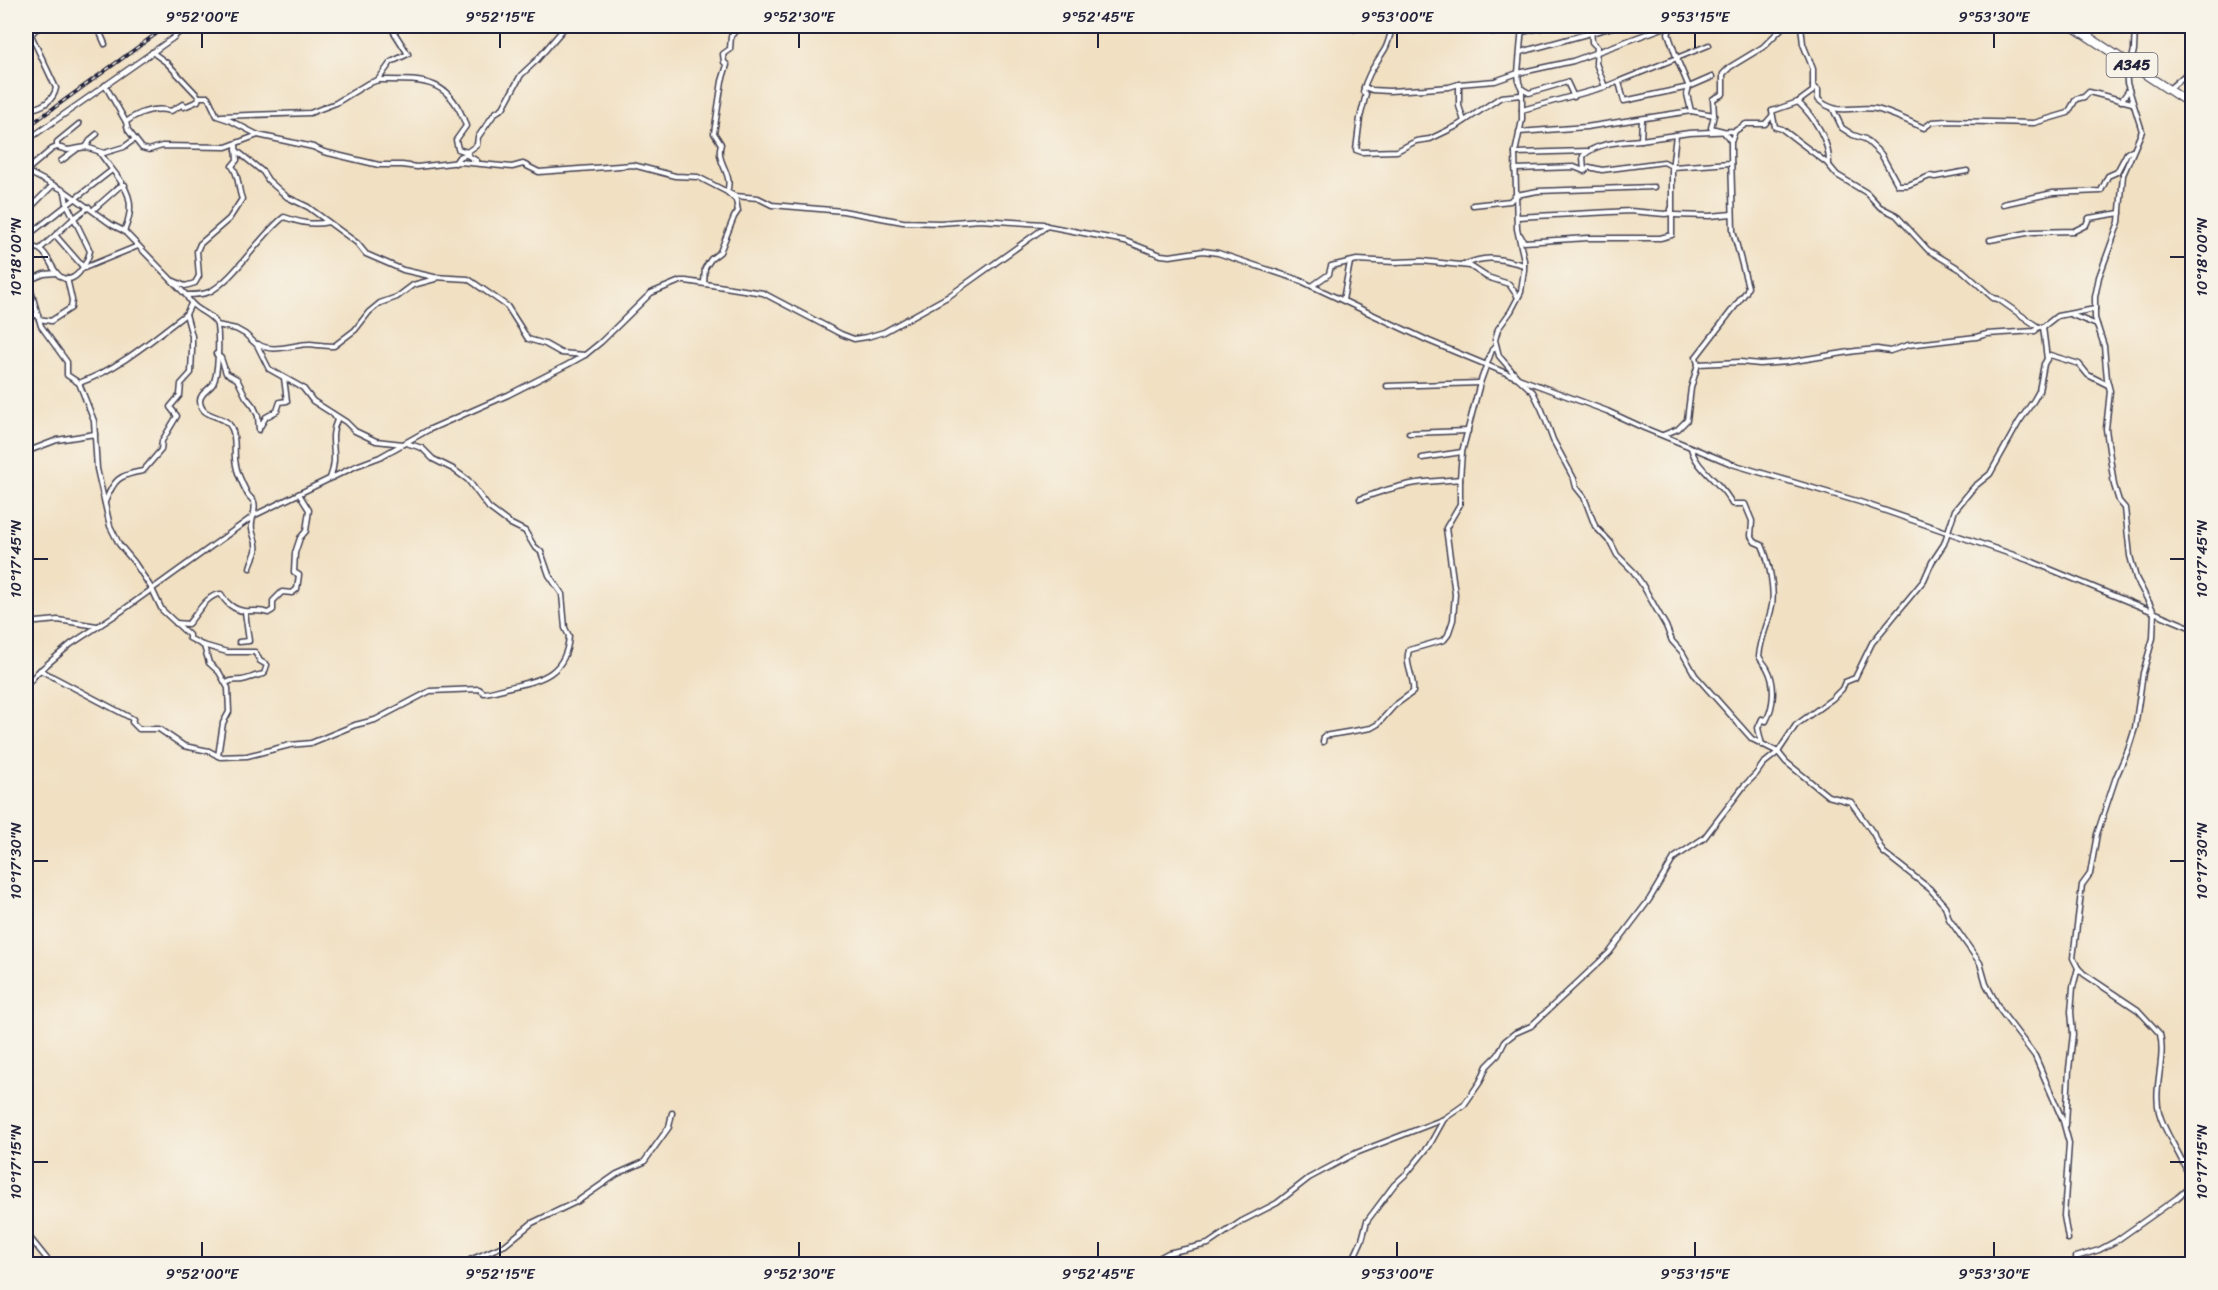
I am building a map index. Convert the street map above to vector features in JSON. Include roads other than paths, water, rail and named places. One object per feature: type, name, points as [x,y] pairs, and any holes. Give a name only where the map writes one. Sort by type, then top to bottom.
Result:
[{"type":"highway","name":"A345","points":[[2072,26],[2193,105]]},
{"type":"street","points":[[26,41],[42,26]]},
{"type":"street","points":[[97,26],[105,44]]},
{"type":"street","points":[[26,141],[186,26]]},
{"type":"street","points":[[378,80],[391,62],[408,54],[390,26]]},
{"type":"street","points":[[455,163],[459,157],[467,154],[477,145],[478,137],[495,113],[503,108],[521,75],[542,55],[566,26]]},
{"type":"street","points":[[727,192],[728,178],[719,157],[721,144],[714,136],[715,121],[722,81],[728,64],[724,62],[723,54],[729,49],[731,36],[740,26]]},
{"type":"street","points":[[1393,26],[1385,50],[1368,73],[1364,87],[1363,92],[1366,94],[1355,148],[1358,151],[1396,150],[1416,141],[1430,139],[1501,98],[1521,92],[1529,93],[1567,82],[1574,96]]},
{"type":"street","points":[[1493,32],[1522,26],[1518,73],[1522,110],[1515,153],[1515,169],[1518,232],[1524,265],[1518,297],[1498,329],[1495,340],[1499,356],[1533,392],[1553,440],[1576,487],[1584,497],[1595,526],[1642,584],[1662,617],[1672,641],[1682,652],[1695,675],[1725,707],[1744,732],[1762,745],[1778,752],[1786,762],[1822,792],[1833,798],[1851,802],[1873,833],[1883,852],[1942,901],[1951,923],[1980,963],[1986,984],[2000,1010],[2035,1056],[2065,1129],[2069,1143],[2064,1216],[2068,1239]]},
{"type":"street","points":[[1522,32],[1549,26]]},
{"type":"street","points":[[1591,26],[1593,42],[1597,47],[1596,63],[1605,87]]},
{"type":"street","points":[[1521,52],[1616,26]]},
{"type":"street","points":[[1364,87],[1389,91],[1495,81],[1518,73],[1573,61],[1668,26]]},
{"type":"street","points":[[1673,26],[1668,33],[1689,87],[1687,94],[1691,111]]},
{"type":"street","points":[[1731,142],[1723,131],[1711,128],[1714,115],[1713,99],[1723,94],[1723,74],[1730,67],[1764,47],[1784,26]]},
{"type":"street","points":[[1772,111],[1798,102],[1813,92],[1813,69],[1803,44],[1801,26]]},
{"type":"street","points":[[2087,36],[2088,26]]},
{"type":"street","points":[[2135,26],[2134,50],[2125,72],[2132,103],[2142,131],[2123,175],[2120,213],[2115,236],[2099,277],[2095,309],[2097,325],[2104,346],[2110,391],[2106,429],[2114,485],[2125,508],[2130,555],[2136,578],[2154,612],[2153,638],[2143,673],[2135,728],[2097,834],[2090,874],[2080,892],[2073,958],[2078,968],[2094,983],[2138,1011],[2160,1034],[2159,1112],[2192,1185],[2192,1193],[2181,1194]]},
{"type":"street","points":[[26,110],[48,102],[56,88],[31,35]]},
{"type":"street","points":[[1522,110],[1605,87],[1709,45]]},
{"type":"street","points":[[152,52],[167,63],[199,97],[208,97],[217,116],[258,135],[379,165],[417,167],[480,163],[523,165],[539,172],[633,165],[675,176],[698,177],[735,196],[758,198],[772,205],[843,211],[886,221],[940,223],[980,219],[1033,223],[1125,241],[1161,255],[1170,256],[1203,251],[1218,253],[1312,286],[1486,366],[1607,411],[1732,464],[1860,501],[2028,560],[2193,628]]},
{"type":"street","points":[[2169,89],[2193,69]]},
{"type":"street","points":[[1619,82],[1624,101],[1689,87],[1712,77]]},
{"type":"street","points":[[217,116],[310,113],[336,104],[367,84],[378,80],[424,81],[442,89],[455,102],[466,126],[456,140],[458,149],[480,163]]},
{"type":"street","points":[[1459,84],[1459,106],[1464,121]]},
{"type":"street","points":[[105,85],[126,122],[128,130],[142,148],[149,150],[162,146],[215,148],[236,145],[258,135]]},
{"type":"street","points":[[1813,86],[1818,90],[1818,99],[1833,108],[1843,111],[1873,109],[1924,128],[1932,122],[1947,121],[2034,123],[2050,120],[2068,113],[2076,99],[2084,97],[2089,92],[2132,103]]},
{"type":"street","points":[[2121,101],[2129,90]]},
{"type":"street","points":[[126,122],[138,113],[159,107],[171,111],[183,104],[184,107],[193,104],[198,101],[199,97]]},
{"type":"street","points":[[1798,102],[1815,121],[1829,155],[1829,165]]},
{"type":"street","points":[[1833,108],[1842,128],[1865,139],[1881,154],[1898,184],[1908,184],[1930,176],[1967,171]]},
{"type":"street","points":[[1519,132],[1586,127],[1691,111],[1714,115]]},
{"type":"street","points":[[1515,153],[1588,151],[1606,144],[1676,135],[1735,131],[1746,124],[1765,124],[1772,118],[1772,111]]},
{"type":"street","points":[[1772,111],[1775,127],[1782,129],[1829,165],[1837,176],[1867,193],[1880,207],[1896,215],[1928,250],[1963,272],[1993,298],[2040,327],[2050,355]]},
{"type":"street","points":[[1641,140],[1642,119]]},
{"type":"street","points":[[57,147],[57,142],[79,124]]},
{"type":"street","points":[[1660,435],[1678,429],[1687,420],[1691,388],[1698,364],[1695,357],[1697,352],[1748,287],[1733,231],[1731,142],[1735,131]]},
{"type":"street","points":[[86,147],[97,134]]},
{"type":"street","points":[[1517,217],[1630,211],[1671,213],[1676,135]]},
{"type":"street","points":[[135,139],[124,147],[100,152],[86,147],[77,149],[57,147],[26,171],[75,197],[112,225],[124,231],[186,295],[190,304],[215,319],[218,368],[213,383],[202,394],[200,401],[202,410],[206,414],[217,416],[232,429],[236,467],[254,502],[255,514],[252,529],[256,539],[256,551],[250,568]]},
{"type":"street","points":[[172,281],[185,286],[195,283],[199,276],[197,251],[200,244],[229,219],[242,198],[238,175],[232,166],[237,160],[236,145]]},
{"type":"street","points":[[2003,204],[2053,193],[2101,191],[2108,176],[2117,172],[2127,153],[2135,148]]},
{"type":"street","points":[[61,161],[77,149]]},
{"type":"street","points":[[236,150],[263,172],[286,197],[304,204],[357,243],[369,256],[403,270],[440,277],[468,279],[502,302],[515,316],[528,339],[545,344],[561,353],[585,355]]},
{"type":"street","points":[[1584,171],[1583,156],[1588,151]]},
{"type":"street","points":[[100,152],[130,195],[130,218],[124,231]]},
{"type":"street","points":[[1584,171],[1589,167],[1602,170],[1664,162],[1673,167],[1731,163]]},
{"type":"street","points":[[1515,169],[1574,167],[1584,171]]},
{"type":"street","points":[[26,237],[112,170]]},
{"type":"street","points":[[26,212],[53,185]]},
{"type":"street","points":[[40,249],[74,218],[125,185]]},
{"type":"street","points":[[1473,205],[1509,201],[1516,195],[1538,191],[1654,187]]},
{"type":"street","points":[[1518,232],[1524,242],[1588,238],[1660,238],[1672,235],[1672,190]]},
{"type":"street","points":[[27,281],[45,273],[57,273],[67,278],[80,273],[90,254],[67,204],[64,191]]},
{"type":"street","points":[[704,283],[705,268],[720,252],[738,211],[736,200],[727,192]]},
{"type":"street","points":[[1990,240],[2032,232],[2074,231],[2086,225],[2089,218],[2120,213]]},
{"type":"street","points":[[1658,215],[1732,214]]},
{"type":"street","points":[[186,295],[201,294],[215,288],[236,268],[256,243],[265,237],[271,227],[284,217],[316,224],[328,222]]},
{"type":"street","points":[[26,686],[38,672],[71,644],[152,589],[255,514],[380,457],[428,430],[508,394],[585,355],[651,293],[680,281],[763,293],[841,334],[854,339],[867,338],[884,332],[949,296],[1047,226]]},
{"type":"street","points":[[56,236],[84,268]]},
{"type":"street","points":[[84,268],[138,246]]},
{"type":"street","points":[[26,247],[40,249],[57,273]]},
{"type":"street","points":[[1463,265],[1478,258],[1498,258],[1524,265]]},
{"type":"street","points":[[1312,286],[1329,274],[1331,266],[1357,260],[1422,261],[1470,266],[1498,282],[1509,284],[1518,297]]},
{"type":"street","points":[[1343,300],[1350,262]]},
{"type":"street","points":[[26,273],[38,317],[47,336],[67,362],[67,375],[79,383],[94,421],[97,469],[110,526],[119,544],[152,589],[162,610],[189,635],[189,638],[202,646],[208,655],[209,663],[219,672],[228,688],[230,708],[223,723],[218,756]]},
{"type":"street","points":[[217,325],[236,329],[262,347],[281,348],[310,344],[334,346],[355,330],[369,312],[380,303],[397,297],[413,285],[440,277]]},
{"type":"street","points":[[26,315],[51,321],[71,309],[72,300],[67,278]]},
{"type":"street","points":[[79,383],[93,378],[126,359],[186,314],[190,304]]},
{"type":"street","points":[[1698,364],[1788,362],[1856,351],[1877,349],[1890,351],[1908,345],[1976,338],[1987,334],[2035,331],[2057,316],[2095,309]]},
{"type":"street","points":[[104,503],[117,479],[129,473],[143,471],[161,450],[162,441],[177,416],[170,407],[180,395],[181,384],[191,370],[193,344],[186,314]]},
{"type":"street","points":[[2071,315],[2097,325]]},
{"type":"street","points":[[38,672],[130,716],[139,729],[159,729],[183,746],[209,751],[218,756],[247,756],[290,745],[312,743],[355,725],[375,720],[430,691],[479,689],[482,692],[491,692],[529,683],[549,675],[561,659],[569,638],[565,628],[562,597],[541,552],[534,546],[525,531],[509,523],[489,508],[468,480],[433,459],[422,448],[405,443],[376,441],[354,431],[346,422],[314,401],[303,388],[269,369],[257,345],[245,334]]},
{"type":"street","points":[[2046,343],[2047,359]]},
{"type":"street","points":[[1323,742],[1324,735],[1371,728],[1378,724],[1394,706],[1413,692],[1413,679],[1407,660],[1409,650],[1439,642],[1448,635],[1453,620],[1455,594],[1446,528],[1460,504],[1462,452],[1480,383],[1492,350],[1496,346]]},
{"type":"street","points":[[216,354],[221,358],[226,373],[237,380],[254,407],[258,416],[259,430],[266,417],[277,411],[280,402],[287,401],[284,378]]},
{"type":"street","points":[[2050,355],[2079,364],[2088,375],[2108,385]]},
{"type":"street","points":[[1148,1264],[1168,1252],[1208,1244],[1242,1221],[1277,1203],[1309,1178],[1356,1153],[1444,1119],[1468,1100],[1487,1066],[1498,1055],[1505,1041],[1515,1033],[1531,1026],[1609,953],[1649,900],[1674,858],[1704,838],[1744,786],[1763,764],[1778,752],[1796,725],[1832,699],[1842,689],[1845,682],[1855,678],[1872,643],[1924,580],[1944,544],[1946,532],[1960,502],[1966,499],[1974,487],[1990,474],[2039,391],[2044,364],[2050,355]]},
{"type":"street","points":[[1387,386],[1480,383]]},
{"type":"street","points":[[330,478],[335,462],[332,428],[337,420],[333,413]]},
{"type":"street","points":[[1409,433],[1468,430]]},
{"type":"street","points":[[26,452],[57,440],[95,434]]},
{"type":"street","points":[[1691,447],[1695,462],[1728,496],[1732,504],[1745,504],[1752,521],[1751,536],[1755,542],[1762,545],[1768,561],[1773,600],[1762,634],[1759,656],[1768,669],[1773,709],[1766,721],[1762,719],[1758,728],[1762,745]]},
{"type":"street","points":[[1422,458],[1462,452]]},
{"type":"street","points":[[1360,499],[1372,493],[1411,484],[1460,479]]},
{"type":"street","points":[[176,622],[188,624],[216,594],[221,594],[225,603],[245,612],[258,609],[268,613],[273,610],[274,598],[282,592],[292,593],[297,589],[298,575],[294,572],[293,567],[295,553],[300,538],[306,531],[309,510],[299,494]]},
{"type":"street","points":[[239,642],[249,641],[245,612]]},
{"type":"street","points":[[26,623],[58,620],[98,626]]},
{"type":"street","points":[[202,646],[227,651],[255,652],[260,661],[267,665],[264,674],[226,683]]},
{"type":"street","points":[[26,679],[38,672]]},
{"type":"street","points":[[2065,1129],[2073,1034],[2071,1012],[2073,987],[2078,968]]},
{"type":"street","points":[[467,1264],[505,1245],[532,1223],[578,1201],[617,1174],[644,1162],[669,1126],[672,1113]]},
{"type":"street","points":[[1351,1264],[1362,1240],[1367,1221],[1398,1180],[1407,1173],[1429,1146],[1444,1119]]},
{"type":"street","points":[[2077,1264],[2076,1257],[2099,1250],[2116,1240],[2192,1185]]},
{"type":"street","points":[[26,1233],[51,1264]]},
{"type":"railway","points":[[26,128],[167,26]]}]
